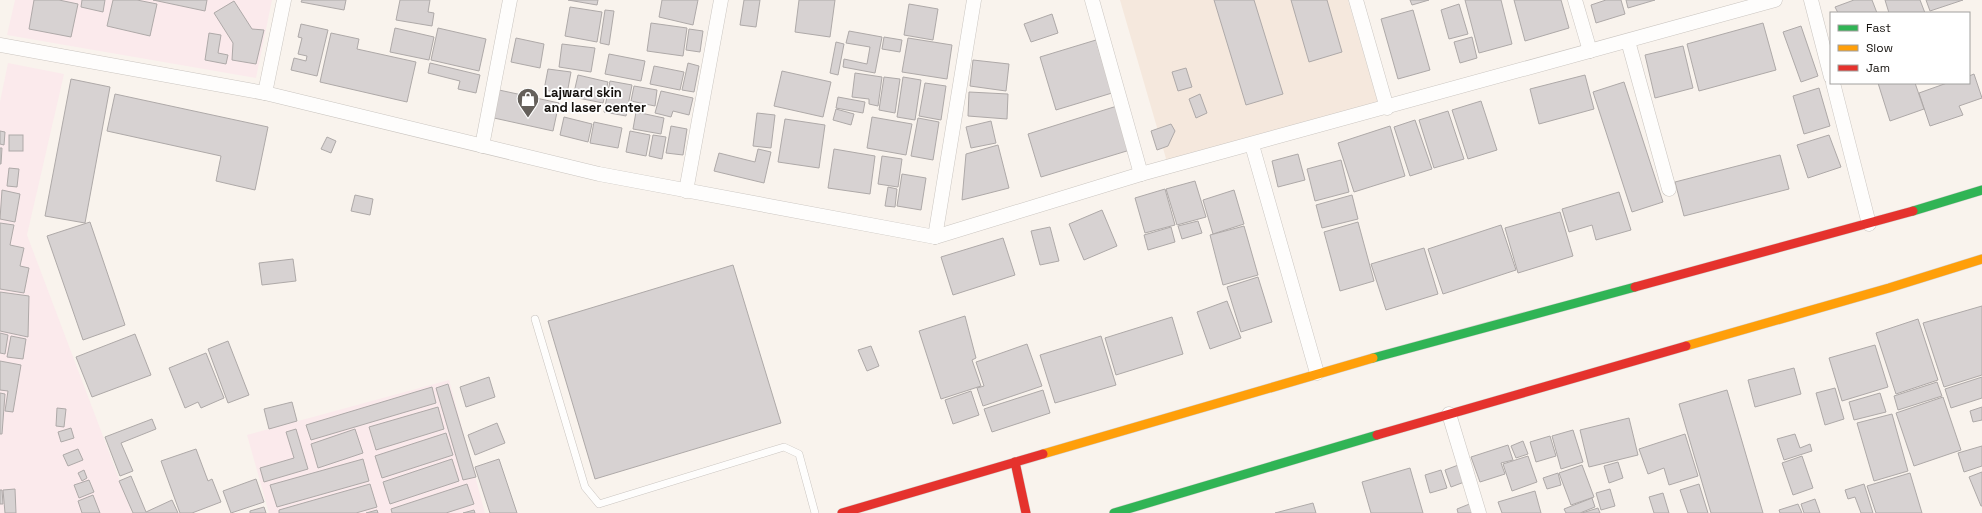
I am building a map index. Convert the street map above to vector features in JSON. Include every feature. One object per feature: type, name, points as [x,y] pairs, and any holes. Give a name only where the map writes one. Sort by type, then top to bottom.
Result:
[{"type":"main road","points":[[842,513],[1317,373],[1869,224],[1960,197],[1981,195]]},
{"type":"main road","points":[[1114,513],[1449,414],[1889,288],[1981,257]]},
{"type":"main road","points":[[1015,462],[1026,513]]},
{"type":"street","points":[[265,93],[284,0]]},
{"type":"street","points":[[482,146],[510,0]]},
{"type":"street","points":[[686,191],[721,0]]},
{"type":"street","points":[[935,237],[974,0]]},
{"type":"street","points":[[1092,0],[1141,174]]},
{"type":"street","points":[[1356,0],[1387,108]]},
{"type":"street","points":[[1575,0],[1590,51]]},
{"type":"street","points":[[0,45],[265,93],[599,174],[935,237],[1141,174],[1387,108],[1775,0]]},
{"type":"street","points":[[1811,0],[1830,73]]},
{"type":"street","points":[[1628,41],[1669,189]]},
{"type":"street","points":[[1832,84],[1869,224]]},
{"type":"street","points":[[1252,145],[1317,373]]},
{"type":"street","points":[[1449,414],[1479,513]]},
{"type":"lane","points":[[535,319],[585,487],[600,504],[784,448],[799,454],[815,513]]},
{"type":"shaded area","points":[[15,0],[272,0],[256,78],[7,35]]},
{"type":"shaded area","points":[[1120,0],[1348,0],[1378,102],[1167,162]]},
{"type":"shaded area","points":[[8,63],[64,74],[27,235],[132,513],[0,513],[0,102]]},
{"type":"shaded area","points":[[449,380],[485,513],[269,513],[247,435]]},
{"type":"building","points":[[34,0],[59,0],[78,4],[71,37],[29,29]]},
{"type":"building","points":[[82,0],[105,0],[103,12],[81,7]]},
{"type":"building","points":[[113,0],[137,0],[157,4],[150,36],[107,26]]},
{"type":"building","points":[[153,0],[207,0],[205,11]]},
{"type":"building","points":[[302,0],[346,0],[344,10],[301,2]]},
{"type":"building","points":[[400,0],[430,0],[428,12],[434,13],[432,26],[396,20]]},
{"type":"building","points":[[568,0],[598,0],[597,5]]},
{"type":"building","points":[[662,0],[698,0],[693,25],[659,17]]},
{"type":"building","points":[[744,0],[760,0],[756,27],[740,25]]},
{"type":"building","points":[[799,0],[835,0],[830,37],[795,32]]},
{"type":"building","points":[[1214,0],[1254,0],[1283,94],[1246,105]]},
{"type":"building","points":[[1291,0],[1327,0],[1342,52],[1309,62]]},
{"type":"building","points":[[1410,0],[1429,0],[1412,5]]},
{"type":"building","points":[[1465,0],[1501,0],[1512,44],[1479,53]]},
{"type":"building","points":[[1514,0],[1561,0],[1569,28],[1525,41]]},
{"type":"building","points":[[1606,0],[1621,0],[1625,14],[1596,23],[1591,5]]},
{"type":"building","points":[[1626,0],[1655,0],[1628,8]]},
{"type":"building","points":[[1854,0],[1872,0],[1877,12],[1838,12],[1835,7]]},
{"type":"building","points":[[1885,0],[1920,0],[1925,12],[1889,12]]},
{"type":"building","points":[[1926,0],[1963,0],[1930,11]]},
{"type":"building","points":[[234,1],[252,29],[264,30],[256,64],[232,60],[233,43],[214,13]]},
{"type":"building","points":[[909,4],[938,9],[933,40],[904,35]]},
{"type":"building","points":[[1459,4],[1468,34],[1449,39],[1441,10]]},
{"type":"building","points":[[570,7],[602,12],[597,42],[565,36]]},
{"type":"building","points":[[605,10],[614,11],[609,45],[600,43]]},
{"type":"building","points":[[1413,10],[1430,70],[1398,79],[1381,19]]},
{"type":"building","points":[[1052,14],[1058,33],[1031,42],[1024,24]]},
{"type":"building","points":[[651,23],[687,28],[683,56],[647,51]]},
{"type":"building","points":[[1763,23],[1776,70],[1699,91],[1687,44]]},
{"type":"building","points":[[301,24],[328,30],[317,76],[291,70],[294,58],[306,61],[307,56],[298,54],[302,38],[298,37]]},
{"type":"building","points":[[1801,26],[1818,76],[1801,82],[1783,32]]},
{"type":"building","points":[[395,28],[434,37],[429,60],[390,52]]},
{"type":"building","points":[[438,28],[486,39],[479,71],[431,60]]},
{"type":"building","points":[[689,29],[703,31],[700,52],[686,50]]},
{"type":"building","points":[[849,31],[882,37],[875,73],[843,67],[844,59],[867,64],[870,47],[846,43]]},
{"type":"building","points":[[209,33],[221,35],[218,53],[228,55],[226,64],[205,60]]},
{"type":"building","points":[[331,33],[359,39],[357,49],[416,62],[407,102],[320,82]]},
{"type":"building","points":[[884,37],[902,40],[900,52],[882,49]]},
{"type":"building","points":[[1472,37],[1477,58],[1460,63],[1454,42]]},
{"type":"building","points":[[516,38],[544,44],[540,68],[511,62]]},
{"type":"building","points":[[908,38],[952,45],[947,79],[902,72]]},
{"type":"building","points":[[1096,40],[1112,93],[1056,110],[1040,57]]},
{"type":"building","points":[[836,42],[844,44],[838,75],[830,73]]},
{"type":"building","points":[[562,44],[595,48],[591,72],[559,67]]},
{"type":"building","points":[[1683,46],[1693,88],[1655,98],[1645,55]]},
{"type":"building","points":[[609,54],[645,61],[641,81],[605,74]]},
{"type":"building","points":[[973,60],[1009,64],[1006,91],[970,86]]},
{"type":"building","points":[[430,63],[480,75],[476,93],[458,89],[460,81],[428,73]]},
{"type":"building","points":[[688,63],[699,66],[694,92],[682,90]]},
{"type":"building","points":[[654,66],[684,72],[680,90],[650,84]]},
{"type":"building","points":[[1186,68],[1192,87],[1178,91],[1172,72]]},
{"type":"building","points":[[548,69],[571,72],[567,94],[544,90]]},
{"type":"building","points":[[782,71],[831,82],[823,117],[774,106]]},
{"type":"building","points":[[855,73],[882,77],[878,106],[869,104],[869,99],[852,97]]},
{"type":"building","points":[[1974,74],[1982,98],[1959,106],[1963,115],[1930,126],[1919,93],[1944,84],[1970,84],[1970,76]]},
{"type":"building","points":[[578,75],[608,82],[603,103],[573,97]]},
{"type":"building","points":[[1585,75],[1594,109],[1539,124],[1530,89]]},
{"type":"building","points":[[884,77],[900,79],[895,113],[879,110]]},
{"type":"building","points":[[903,77],[921,80],[915,120],[897,117]]},
{"type":"building","points":[[71,79],[110,87],[85,223],[45,216]]},
{"type":"building","points":[[610,81],[632,85],[626,116],[604,112]]},
{"type":"building","points":[[1624,82],[1663,202],[1632,212],[1593,92]]},
{"type":"building","points":[[925,83],[946,86],[941,120],[919,116]]},
{"type":"building","points":[[1878,84],[1915,84],[1924,109],[1890,121]]},
{"type":"building","points":[[634,86],[657,90],[655,106],[631,101]]},
{"type":"building","points":[[1819,88],[1830,126],[1804,134],[1793,96]]},
{"type":"building","points":[[499,90],[559,103],[553,131],[494,118]]},
{"type":"building","points":[[661,91],[693,98],[689,115],[673,111],[671,117],[655,113]]},
{"type":"building","points":[[969,92],[1008,94],[1007,119],[968,116]]},
{"type":"building","points":[[115,94],[268,127],[255,190],[216,181],[221,156],[107,131]]},
{"type":"building","points":[[1200,94],[1207,113],[1196,118],[1189,99]]},
{"type":"building","points":[[838,97],[865,102],[863,113],[836,108]]},
{"type":"building","points":[[1481,101],[1497,150],[1468,159],[1452,110]]},
{"type":"building","points":[[1117,106],[1130,150],[1041,177],[1028,134]]},
{"type":"building","points":[[836,109],[854,114],[851,125],[833,120]]},
{"type":"building","points":[[1448,111],[1464,159],[1434,168],[1419,120]]},
{"type":"building","points":[[636,112],[664,118],[661,134],[633,129]]},
{"type":"building","points":[[757,113],[775,115],[771,148],[753,146]]},
{"type":"building","points":[[564,117],[592,124],[588,142],[560,135]]},
{"type":"building","points":[[872,117],[912,124],[906,155],[867,148]]},
{"type":"building","points":[[918,118],[939,122],[933,160],[911,156]]},
{"type":"building","points":[[785,119],[825,125],[819,168],[778,162]]},
{"type":"building","points":[[1415,120],[1432,169],[1410,176],[1394,127]]},
{"type":"building","points":[[991,121],[996,143],[971,148],[966,127]]},
{"type":"building","points":[[594,122],[622,128],[618,148],[590,143]]},
{"type":"building","points":[[1171,124],[1175,131],[1168,146],[1157,150],[1151,131]]},
{"type":"building","points":[[671,126],[687,129],[683,155],[666,153]]},
{"type":"building","points":[[1390,126],[1405,176],[1354,192],[1338,143]]},
{"type":"building","points":[[0,131],[5,132],[4,145],[0,144]]},
{"type":"building","points":[[630,131],[650,135],[646,156],[626,152]]},
{"type":"building","points":[[9,135],[23,135],[23,151],[9,151]]},
{"type":"building","points":[[653,135],[666,137],[662,159],[649,156]]},
{"type":"building","points":[[1829,135],[1841,167],[1808,178],[1797,145]]},
{"type":"building","points":[[327,137],[336,141],[331,153],[321,149]]},
{"type":"building","points":[[998,145],[1009,188],[962,200],[966,154]]},
{"type":"building","points":[[0,148],[2,148],[1,164],[0,164]]},
{"type":"building","points":[[758,149],[771,152],[764,183],[714,171],[719,153],[755,162]]},
{"type":"building","points":[[834,149],[875,156],[870,194],[828,188]]},
{"type":"building","points":[[1298,154],[1305,180],[1278,187],[1272,161]]},
{"type":"building","points":[[1780,155],[1789,189],[1684,216],[1675,182]]},
{"type":"building","points":[[882,156],[902,159],[898,187],[878,184]]},
{"type":"building","points":[[1341,160],[1349,192],[1315,201],[1307,169]]},
{"type":"building","points":[[9,168],[19,169],[17,187],[7,186]]},
{"type":"building","points":[[902,174],[926,178],[921,210],[897,206]]},
{"type":"building","points":[[1195,181],[1206,217],[1177,225],[1166,189]]},
{"type":"building","points":[[888,187],[897,189],[895,207],[885,206]]},
{"type":"building","points":[[1165,189],[1175,225],[1145,233],[1135,198]]},
{"type":"building","points":[[2,190],[20,194],[15,222],[0,219]]},
{"type":"building","points":[[1234,190],[1244,224],[1213,234],[1203,200]]},
{"type":"building","points":[[1619,192],[1631,230],[1596,240],[1592,225],[1569,232],[1562,209]]},
{"type":"building","points":[[355,195],[373,199],[370,215],[351,211]]},
{"type":"building","points":[[1352,195],[1358,219],[1322,228],[1316,205]]},
{"type":"building","points":[[1102,210],[1117,246],[1084,260],[1069,224]]},
{"type":"building","points":[[1560,212],[1573,256],[1518,273],[1505,228]]},
{"type":"building","points":[[1198,221],[1202,233],[1182,239],[1178,226]]},
{"type":"building","points":[[90,222],[125,325],[83,340],[47,236]]},
{"type":"building","points":[[1358,222],[1374,281],[1340,291],[1324,232]]},
{"type":"building","points":[[0,223],[14,225],[10,245],[24,248],[20,266],[29,268],[24,293],[0,289]]},
{"type":"building","points":[[1501,225],[1516,270],[1443,294],[1428,249]]},
{"type":"building","points":[[1244,226],[1258,275],[1223,285],[1210,235]]},
{"type":"building","points":[[1050,227],[1059,261],[1040,265],[1031,231]]},
{"type":"building","points":[[1171,227],[1175,242],[1148,250],[1144,235]]},
{"type":"building","points":[[1003,238],[1015,275],[953,295],[941,257]]},
{"type":"building","points":[[1424,248],[1438,294],[1386,310],[1371,264]]},
{"type":"building","points":[[293,259],[296,281],[262,285],[259,263]]},
{"type":"building","points":[[733,265],[781,423],[595,479],[548,321]]},
{"type":"building","points":[[1258,277],[1272,322],[1241,332],[1227,287]]},
{"type":"building","points":[[0,292],[29,296],[28,337],[0,331]]},
{"type":"building","points":[[1227,301],[1241,338],[1210,349],[1197,312]]},
{"type":"building","points":[[1982,306],[1982,375],[1944,387],[1923,323]]},
{"type":"building","points":[[965,316],[976,358],[972,360],[981,386],[941,399],[919,331]]},
{"type":"building","points":[[1172,317],[1183,354],[1116,375],[1105,338]]},
{"type":"building","points":[[1918,319],[1938,380],[1896,394],[1876,333]]},
{"type":"building","points":[[0,333],[8,335],[5,354],[0,353]]},
{"type":"building","points":[[135,334],[151,375],[92,397],[76,357]]},
{"type":"building","points":[[11,336],[26,339],[23,359],[7,357]]},
{"type":"building","points":[[1101,336],[1116,385],[1055,403],[1040,355]]},
{"type":"building","points":[[228,341],[249,395],[228,403],[208,349]]},
{"type":"building","points":[[1027,344],[1042,386],[983,406],[977,388],[984,386],[976,362]]},
{"type":"building","points":[[1875,345],[1888,387],[1842,401],[1829,358]]},
{"type":"building","points":[[871,346],[879,366],[867,371],[858,350]]},
{"type":"building","points":[[206,353],[224,398],[201,408],[198,402],[185,408],[169,368]]},
{"type":"building","points":[[0,361],[21,365],[13,412],[5,411],[8,391],[0,390]]},
{"type":"building","points":[[1794,368],[1801,394],[1755,407],[1748,380]]},
{"type":"building","points":[[489,377],[495,397],[466,407],[460,387]]},
{"type":"building","points":[[1982,377],[1982,398],[1951,408],[1945,389]]},
{"type":"building","points":[[1937,382],[1942,396],[1898,410],[1894,396]]},
{"type":"building","points":[[448,384],[476,477],[463,480],[436,388]]},
{"type":"building","points":[[432,387],[436,403],[311,440],[306,425]]},
{"type":"building","points":[[1835,388],[1844,419],[1825,425],[1816,393]]},
{"type":"building","points":[[1043,390],[1050,413],[992,432],[984,409]]},
{"type":"building","points":[[1727,390],[1763,513],[1711,513],[1679,404]]},
{"type":"building","points":[[971,391],[979,415],[953,424],[945,400]]},
{"type":"building","points":[[0,393],[5,394],[2,434],[0,434]]},
{"type":"building","points":[[1880,393],[1886,412],[1854,420],[1849,402]]},
{"type":"building","points":[[1943,397],[1961,450],[1914,466],[1896,413]]},
{"type":"building","points":[[292,402],[297,421],[269,429],[264,409]]},
{"type":"building","points":[[438,407],[444,429],[376,450],[369,427]]},
{"type":"building","points":[[1982,407],[1982,420],[1973,422],[1970,411]]},
{"type":"building","points":[[57,408],[66,409],[64,427],[56,426]]},
{"type":"building","points":[[1892,414],[1908,471],[1874,481],[1857,423]]},
{"type":"building","points":[[1629,418],[1638,455],[1589,467],[1580,430]]},
{"type":"building","points":[[152,419],[156,429],[121,443],[133,471],[120,476],[105,437]]},
{"type":"building","points":[[497,423],[505,443],[475,455],[468,435]]},
{"type":"building","points":[[71,428],[74,438],[61,442],[58,432]]},
{"type":"building","points":[[296,429],[308,469],[264,482],[260,468],[294,458],[286,432]]},
{"type":"building","points":[[355,429],[363,453],[318,468],[311,444]]},
{"type":"building","points":[[1573,430],[1583,462],[1561,469],[1552,436]]},
{"type":"building","points":[[446,433],[453,455],[382,478],[375,456]]},
{"type":"building","points":[[1685,434],[1698,476],[1669,485],[1664,468],[1648,474],[1639,449]]},
{"type":"building","points":[[1795,434],[1800,448],[1810,444],[1812,451],[1784,460],[1777,439]]},
{"type":"building","points":[[1550,436],[1556,456],[1536,462],[1530,442]]},
{"type":"building","points":[[1523,441],[1528,454],[1516,458],[1511,446]]},
{"type":"building","points":[[1508,445],[1513,460],[1501,463],[1505,474],[1480,482],[1471,457]]},
{"type":"building","points":[[1982,446],[1982,466],[1964,472],[1958,453]]},
{"type":"building","points":[[78,449],[83,460],[68,466],[63,455]]},
{"type":"building","points":[[196,449],[208,481],[212,479],[221,502],[192,513],[180,513],[161,461]]},
{"type":"building","points":[[1528,456],[1537,482],[1512,491],[1503,464]]},
{"type":"building","points":[[1802,456],[1813,488],[1793,495],[1782,463]]},
{"type":"building","points":[[363,459],[369,481],[277,507],[270,485]]},
{"type":"building","points":[[452,459],[459,481],[390,504],[383,482]]},
{"type":"building","points":[[499,459],[517,513],[490,513],[475,467]]},
{"type":"building","points":[[1618,462],[1623,478],[1609,483],[1604,466]]},
{"type":"building","points":[[1461,464],[1467,481],[1451,487],[1445,470]]},
{"type":"building","points":[[1582,465],[1594,497],[1571,505],[1559,473]]},
{"type":"building","points":[[1410,468],[1423,513],[1371,513],[1362,482]]},
{"type":"building","points":[[84,470],[87,478],[82,481],[78,473]]},
{"type":"building","points":[[1441,470],[1447,488],[1430,493],[1425,475]]},
{"type":"building","points":[[1982,472],[1982,506],[1981,506],[1969,477]]},
{"type":"building","points":[[1558,473],[1561,485],[1547,489],[1543,478]]},
{"type":"building","points":[[1910,473],[1922,513],[1876,513],[1867,486]]},
{"type":"building","points":[[131,476],[146,512],[172,500],[178,513],[133,513],[119,481]]},
{"type":"building","points":[[256,479],[264,502],[231,513],[223,491]]},
{"type":"building","points":[[89,480],[94,492],[79,498],[74,485]]},
{"type":"building","points":[[370,484],[377,507],[356,513],[279,513],[279,510]]},
{"type":"building","points":[[467,484],[474,504],[446,513],[392,513],[391,509]]},
{"type":"building","points":[[1699,484],[1708,513],[1688,513],[1680,490]]},
{"type":"building","points":[[1864,484],[1873,513],[1861,513],[1855,497],[1848,499],[1845,490]]},
{"type":"building","points":[[15,489],[16,513],[5,513],[3,490]]},
{"type":"building","points":[[1610,489],[1615,506],[1601,510],[1596,493]]},
{"type":"building","points":[[0,490],[2,490],[3,504],[0,504]]},
{"type":"building","points":[[1535,491],[1541,513],[1502,513],[1498,502]]},
{"type":"building","points":[[1663,493],[1669,513],[1654,513],[1649,497]]},
{"type":"building","points":[[93,495],[100,513],[82,513],[78,501]]},
{"type":"building","points":[[1592,498],[1595,507],[1580,513],[1566,513],[1564,509]]},
{"type":"building","points":[[1815,499],[1820,513],[1804,513],[1801,504]]},
{"type":"building","points":[[1313,503],[1316,513],[1275,513]]},
{"type":"building","points":[[1472,503],[1476,513],[1458,513],[1457,509]]},
{"type":"building","points":[[1798,504],[1802,513],[1780,513],[1779,510]]},
{"type":"building","points":[[264,507],[266,513],[250,513],[250,511]]},
{"type":"building","points":[[1598,508],[1600,513],[1582,513]]},
{"type":"building","points":[[377,510],[378,513],[366,513]]},
{"type":"building","points":[[474,510],[475,513],[463,513]]},
{"type":"traffic: fast","points":[[1913,211],[1982,190]]},
{"type":"traffic: fast","points":[[1373,358],[1635,287]]},
{"type":"traffic: fast","points":[[1114,513],[1377,435]]},
{"type":"traffic: slow","points":[[1686,346],[1889,288],[1982,259]]},
{"type":"traffic: slow","points":[[1043,454],[1373,358]]},
{"type":"traffic: jam","points":[[1635,287],[1913,211]]},
{"type":"traffic: jam","points":[[1377,435],[1686,346]]},
{"type":"traffic: jam","points":[[842,513],[1043,454]]},
{"type":"traffic: jam","points":[[1015,462],[1026,513]]},
{"type":"place","name":"Lajward skin and laser center","points":[[528,118]]}]
